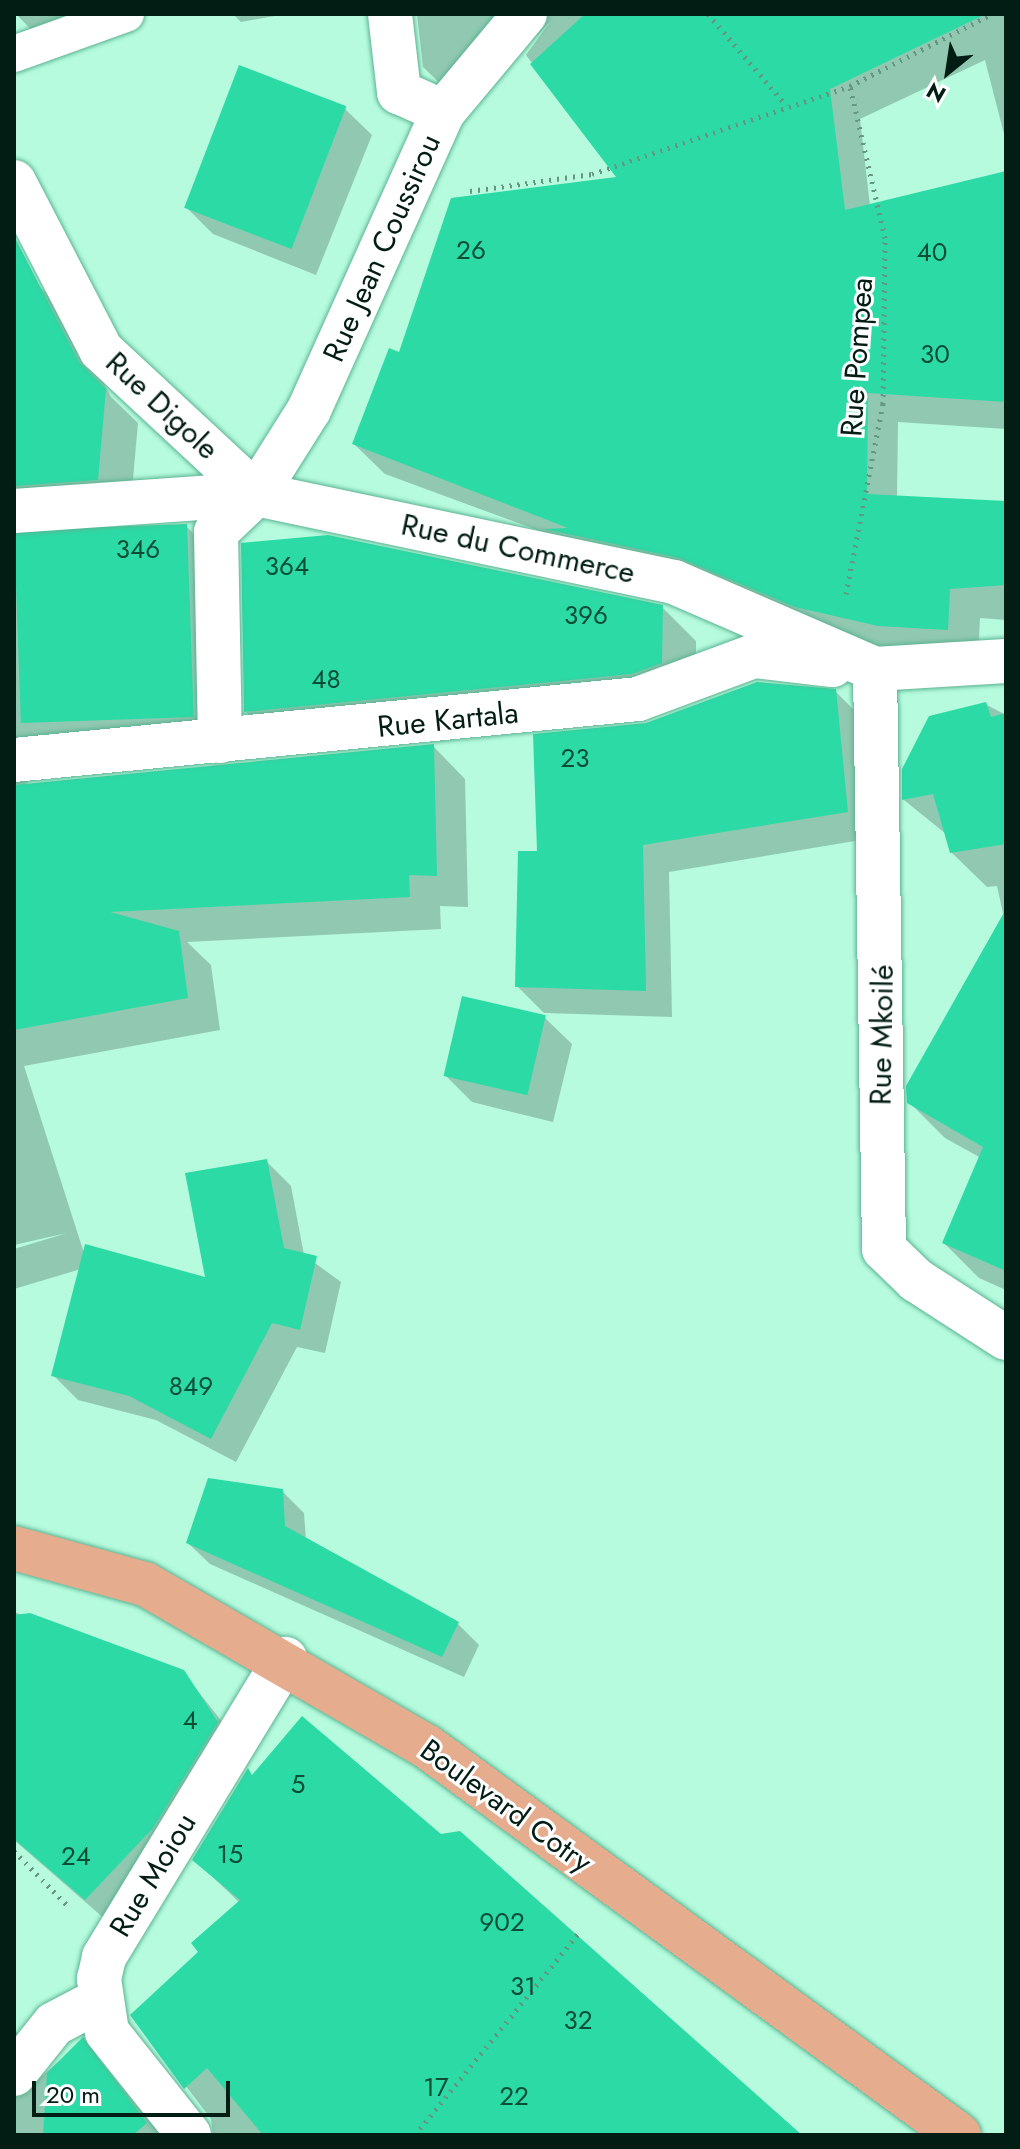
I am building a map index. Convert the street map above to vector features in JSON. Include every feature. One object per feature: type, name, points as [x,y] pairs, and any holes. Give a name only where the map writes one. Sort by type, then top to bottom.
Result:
[{"type":"main road","name":"Boulevard Cotry","points":[[14,1548],[145,1584],[285,1659],[426,1746],[959,2135]]},
{"type":"street","points":[[390,14],[399,92],[443,112]]},
{"type":"street","name":"Rue Jean Coussirou","points":[[220,741],[216,532],[256,494],[309,410],[443,112],[525,14]]},
{"type":"street","name":"Rue Digole","points":[[14,182],[101,350],[256,494]]},
{"type":"street","name":"Rue du Commerce","points":[[14,511],[256,494],[674,582],[875,669],[1006,661]]},
{"type":"street","name":"Rue Kartala","points":[[14,760],[638,699],[754,656],[875,669]]},
{"type":"street","name":"Rue Mkoilé","points":[[875,669],[884,1249],[916,1280],[1006,1338]]},
{"type":"street","name":"Rue Moiou","points":[[98,2001],[104,1957],[285,1659]]},
{"type":"street","points":[[14,2074],[54,2024],[98,2001],[107,2032],[140,2082],[189,2135]]},
{"type":"lane","points":[[14,54],[126,14]]},
{"type":"path","points":[[708,14],[786,105]]},
{"type":"path","points":[[402,200],[592,174],[786,105],[850,86],[992,14]]},
{"type":"path","name":"Rue Pompea","points":[[850,86],[885,238],[883,404],[842,616],[875,669]]},
{"type":"path","points":[[415,2135],[615,1886]]},
{"type":"building","points":[[585,14],[986,14],[830,89],[845,210],[1006,171],[1006,402],[868,393],[867,494],[1006,501],[1006,585],[950,589],[948,630],[878,626],[795,607],[679,558],[544,529],[568,528],[352,444],[389,348],[399,352],[451,198],[616,177],[530,64]]},
{"type":"building","points":[[239,65],[346,106],[292,249],[184,208]]},
{"type":"building","points":[[14,236],[79,362],[106,389],[98,480],[14,486]]},
{"type":"building","points":[[187,524],[194,717],[21,723],[14,530]]},
{"type":"building","points":[[328,535],[663,605],[662,663],[632,674],[244,712],[241,543]]},
{"type":"building","points":[[757,682],[836,689],[848,812],[643,845],[646,991],[515,987],[518,851],[537,851],[533,734],[646,723]]},
{"type":"building","points":[[986,702],[991,717],[1006,713],[1006,844],[950,853],[933,794],[902,800],[902,769],[929,716]]},
{"type":"building","points":[[434,744],[437,876],[409,875],[410,897],[110,912],[179,931],[188,998],[14,1030],[14,785]]},
{"type":"building","points":[[1006,909],[1006,1271],[942,1243],[983,1147],[907,1103],[906,1086]]},
{"type":"building","points":[[462,996],[546,1015],[527,1095],[444,1076]]},
{"type":"building","points":[[267,1159],[284,1248],[317,1256],[300,1330],[272,1323],[211,1439],[129,1396],[51,1376],[85,1244],[205,1277],[185,1173]]},
{"type":"building","points":[[208,1478],[283,1489],[285,1526],[459,1622],[442,1657],[186,1543]]},
{"type":"building","points":[[30,1613],[184,1670],[218,1722],[153,1828],[85,1900],[14,1839],[14,1615]]},
{"type":"building","points":[[302,1716],[441,1834],[460,1831],[802,2135],[263,2135],[207,2068],[184,2089],[130,2015],[198,1952],[191,1943],[240,1900],[192,1860],[248,1768],[252,1775]]},
{"type":"building","points":[[83,2037],[147,2123],[133,2135],[43,2135],[47,2073]]}]
